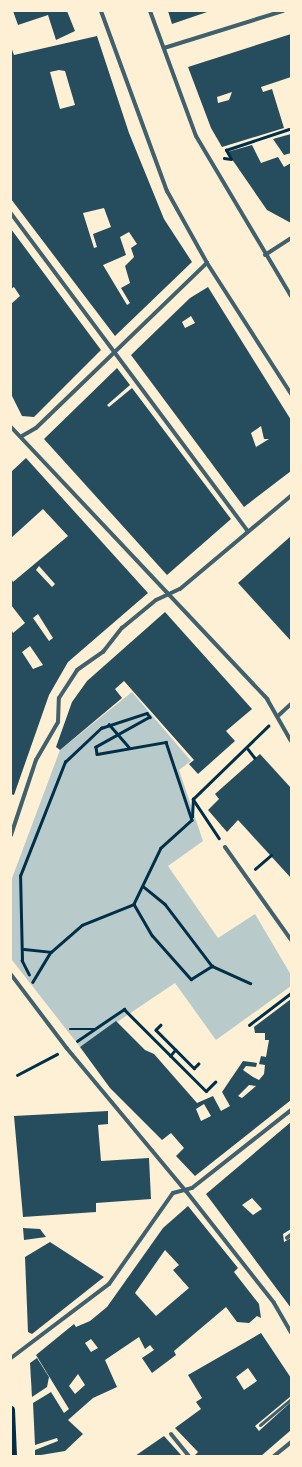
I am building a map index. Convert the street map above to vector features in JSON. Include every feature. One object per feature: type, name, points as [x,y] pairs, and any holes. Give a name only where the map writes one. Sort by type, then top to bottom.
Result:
[{"type":"main road","points":[[11,1410],[13,1456]]},
{"type":"street","points":[[101,11],[167,191],[207,263],[291,394]]},
{"type":"street","points":[[150,11],[196,136],[265,255],[291,296]]},
{"type":"street","points":[[164,48],[283,11]]},
{"type":"street","points":[[11,213],[248,531]]},
{"type":"street","points":[[265,255],[291,238]]},
{"type":"street","points":[[22,436],[36,428],[114,350],[207,263]]},
{"type":"street","points":[[11,427],[22,436],[134,561],[170,594],[278,715],[285,734],[291,741]]},
{"type":"street","points":[[11,835],[36,760],[58,722],[59,698],[77,670],[103,652],[122,628],[156,600],[170,594],[291,496]]},
{"type":"street","points":[[278,715],[291,704]]},
{"type":"street","points":[[225,847],[291,940]]},
{"type":"street","points":[[11,974],[67,1048],[186,1191],[274,1303],[291,1332]]},
{"type":"street","points":[[11,1358],[109,1284],[156,1214],[173,1193],[186,1191],[291,1110]]},
{"type":"street","points":[[287,1238],[291,1235]]},
{"type":"street","points":[[171,1434],[189,1456]]},
{"type":"street","points":[[274,1456],[289,1444]]},
{"type":"lane","points":[[260,1425],[291,1399]]},
{"type":"path","points":[[208,156],[231,159],[226,150],[289,130]]},
{"type":"path","points":[[37,989],[32,983],[22,960],[24,949],[20,876],[65,762],[82,742],[109,724],[146,713],[150,717],[96,748],[97,754],[130,747],[166,742],[192,820]]},
{"type":"path","points":[[109,724],[130,747]]},
{"type":"path","points":[[32,983],[51,952],[82,925],[134,904],[144,887],[161,848],[192,820],[193,799],[248,749],[270,724],[285,734]]},
{"type":"path","points":[[248,749],[255,758]]},
{"type":"path","points":[[193,799],[225,847]]},
{"type":"path","points":[[246,877],[271,855]]},
{"type":"path","points":[[144,887],[165,904],[212,966],[250,983]]},
{"type":"path","points":[[134,904],[152,935],[191,979],[212,966]]},
{"type":"path","points":[[24,949],[51,952]]},
{"type":"path","points":[[249,1025],[291,993]]},
{"type":"path","points":[[63,1025],[75,1042],[124,1009],[206,1090],[215,1082]]},
{"type":"path","points":[[161,1025],[156,1030],[194,1068],[198,1064]]},
{"type":"path","points":[[68,1027],[72,1031],[95,1029]]},
{"type":"path","points":[[17,1075],[67,1048]]},
{"type":"path","points":[[170,1056],[175,1050]]},
{"type":"shaded area","points":[[132,692],[191,761],[179,770],[203,841],[168,866],[218,938],[255,914],[291,975],[291,986],[216,1040],[175,983],[80,1047],[12,960],[11,881],[60,750]]},
{"type":"building","points":[[13,11],[67,11],[75,31],[56,40],[48,15],[18,25]]},
{"type":"building","points":[[168,11],[210,11],[172,24]]},
{"type":"building","points":[[291,34],[291,77],[261,87],[263,92],[272,89],[284,128],[222,147],[211,128],[188,67]],"holes":[[[232,92],[229,100],[218,103],[217,97]]]},
{"type":"building","points":[[97,36],[129,133],[164,219],[192,262],[115,336],[11,199],[11,47],[14,55]],"holes":[[[59,70],[65,71],[75,105],[60,109],[50,72]],[[104,208],[111,227],[93,234],[97,247],[94,248],[83,213]],[[129,232],[137,244],[131,248],[134,257],[125,266],[130,283],[121,288],[130,303],[127,305],[103,265],[126,255],[120,237]]]},
{"type":"building","points":[[291,134],[291,153],[284,155],[273,139]]},
{"type":"building","points":[[252,145],[261,163],[278,157],[284,167],[291,163],[291,223],[267,210],[227,152]]},
{"type":"building","points":[[11,229],[101,350],[34,417],[22,416],[11,394],[11,304],[20,296],[14,287],[11,289]]},
{"type":"building","points":[[208,287],[291,420],[291,471],[244,507],[131,355],[190,298]],"holes":[[[191,316],[195,323],[185,328],[182,322]],[[261,426],[264,439],[269,439],[256,447],[251,433]]]},
{"type":"building","points":[[117,368],[130,385],[107,405],[109,407],[132,388],[231,519],[167,575],[44,439]]},
{"type":"building","points":[[26,458],[148,593],[68,662],[49,695],[14,795],[11,794],[11,629],[13,633],[25,623],[11,605],[11,578],[13,582],[68,536],[43,509],[11,538],[11,472]],"holes":[[[39,566],[55,584],[52,587],[36,570]],[[38,614],[53,638],[49,641],[33,618]],[[30,646],[43,665],[33,669],[22,652]]]},
{"type":"building","points":[[291,536],[291,641],[238,583]]},
{"type":"building","points":[[165,612],[252,709],[226,731],[235,741],[198,774],[189,764],[194,760],[124,681],[115,689],[122,698],[60,750],[56,747],[72,702],[87,681]]},
{"type":"building","points":[[260,754],[291,788],[291,878],[238,820],[227,832],[208,810],[219,799],[215,794]]},
{"type":"building","points":[[291,999],[291,1100],[195,1176],[176,1156],[184,1148],[171,1133],[162,1140],[110,1088],[80,1047],[116,1021],[145,1050],[154,1054],[197,1103],[213,1096],[221,1111],[230,1106],[222,1092],[243,1061],[257,1063],[256,1067],[246,1066],[243,1070],[253,1077],[259,1080],[264,1074],[265,1065],[259,1064],[261,1056],[266,1057],[269,1040],[265,1040],[265,1033],[255,1033],[254,1027]],"holes":[[[249,1085],[256,1086],[242,1098],[238,1096]],[[204,1104],[211,1116],[201,1121],[196,1109]]]},
{"type":"building","points":[[108,1111],[108,1124],[98,1125],[101,1161],[149,1158],[151,1199],[96,1203],[96,1212],[23,1217],[14,1116]]},
{"type":"building","points":[[291,1122],[291,1229],[283,1234],[284,1242],[291,1238],[291,1308],[206,1194]],"holes":[[[252,1198],[262,1209],[253,1215],[242,1205]]]},
{"type":"building","points":[[188,1206],[238,1268],[234,1272],[259,1304],[261,1318],[257,1316],[249,1323],[237,1322],[226,1307],[174,1351],[176,1355],[152,1373],[142,1358],[154,1350],[150,1345],[145,1349],[139,1337],[105,1360],[117,1387],[93,1398],[68,1420],[83,1434],[65,1451],[35,1456],[35,1450],[58,1441],[57,1438],[35,1445],[33,1403],[51,1392],[64,1413],[69,1409],[36,1355],[74,1324],[76,1327],[90,1321],[107,1307],[163,1228]],"holes":[[[165,1250],[179,1265],[173,1270],[189,1288],[156,1316],[135,1293]],[[91,1339],[98,1348],[91,1352],[85,1343]],[[78,1374],[85,1385],[75,1394],[69,1386]]]},
{"type":"building","points":[[23,1228],[40,1229],[46,1237],[24,1240]]},
{"type":"building","points":[[50,1242],[104,1277],[32,1334],[28,1332],[25,1257]]},
{"type":"building","points":[[261,1333],[291,1378],[291,1396],[255,1426],[259,1431],[291,1402],[291,1430],[261,1456],[194,1456],[198,1452],[175,1428],[201,1409],[196,1402],[202,1398],[188,1375]],"holes":[[[248,1368],[257,1381],[244,1390],[236,1377]]]},
{"type":"building","points":[[37,1358],[49,1377],[47,1387],[32,1397],[30,1363]]},
{"type":"building","points":[[164,1436],[182,1456],[135,1456]]}]
